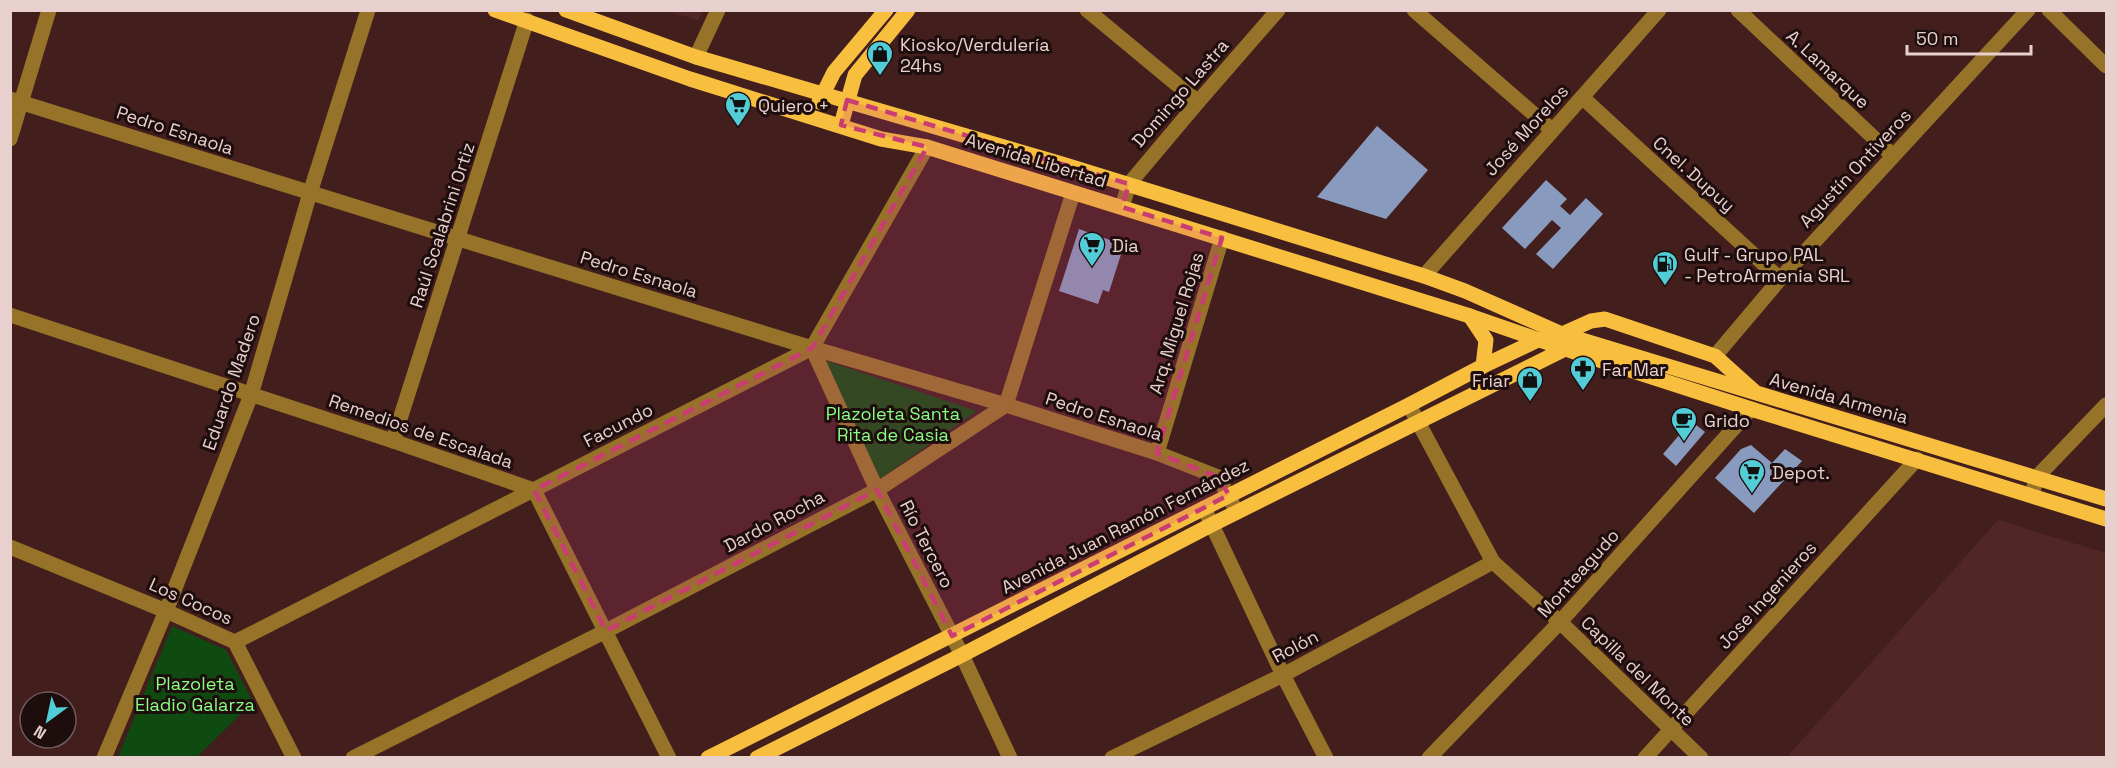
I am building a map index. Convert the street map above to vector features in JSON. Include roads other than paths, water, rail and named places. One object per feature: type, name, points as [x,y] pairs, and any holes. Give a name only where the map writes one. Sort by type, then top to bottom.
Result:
[{"type":"main road","name":"Avenida Libertad","points":[[495,10],[690,79],[881,139],[927,147],[1470,316],[1538,340],[1563,342]]},
{"type":"main road","name":"Avenida Libertad","points":[[566,10],[696,57],[1129,184],[1424,276],[1465,291],[1563,342]]},
{"type":"main road","points":[[814,117],[821,95],[834,72],[886,10]]},
{"type":"main road","points":[[841,125],[855,75],[908,10]]},
{"type":"main road","points":[[1470,316],[1486,340],[1483,366]]},
{"type":"main road","name":"Avenida Juan Ramón Fernández","points":[[757,758],[962,655],[1210,525],[1419,423],[1563,342],[1591,321],[1605,319],[1715,356]]},
{"type":"main road","name":"Avenida Juan Ramón Fernández","points":[[708,758],[1538,340]]},
{"type":"main road","name":"Avenida Armenia","points":[[1563,342],[1585,340],[1758,395],[2106,499]]},
{"type":"main road","name":"Avenida Armenia","points":[[1563,342],[1751,409],[2106,519]]},
{"type":"main road","points":[[1715,356],[1758,395]]},
{"type":"street","points":[[10,139],[16,101],[49,10]]},
{"type":"street","name":"Eduardo Madero","points":[[104,758],[251,395],[310,194],[368,10]]},
{"type":"street","points":[[696,57],[718,10]]},
{"type":"street","points":[[1087,10],[1198,102]]},
{"type":"street","name":"Domingo Lastra","points":[[1122,207],[1129,184],[1278,10]]},
{"type":"street","points":[[1414,10],[1552,130]]},
{"type":"street","name":"José Morelos","points":[[1424,276],[1659,10]]},
{"type":"street","name":"A. Lamarque","points":[[1738,10],[1892,155]]},
{"type":"street","name":"Agustín Ontiveros","points":[[1715,356],[1780,279],[1892,155],[2028,10]]},
{"type":"street","points":[[2049,10],[2106,66]]},
{"type":"street","name":"Raúl Scalabrini Ortiz","points":[[393,441],[527,20]]},
{"type":"street","name":"Cnel. Dupuy","points":[[1582,97],[1780,279]]},
{"type":"street","name":"Pedro Esnaola","points":[[16,101],[310,194],[1157,453],[1218,477],[1237,512]]},
{"type":"street","points":[[812,348],[927,147]]},
{"type":"street","points":[[1006,405],[1073,193]]},
{"type":"street","name":"Arq. Miguel Rojas","points":[[1157,453],[1222,238]]},
{"type":"street","name":"Remedios de Escalada","points":[[10,315],[393,441],[534,490]]},
{"type":"street","name":"Río Tercero","points":[[812,348],[877,490],[962,655],[1010,758]]},
{"type":"street","name":"Facundo","points":[[235,642],[812,348]]},
{"type":"street","name":"Dardo Rocha","points":[[353,758],[606,631],[877,490],[1006,405]]},
{"type":"street","name":"Capilla del Monte","points":[[1409,405],[1493,562],[1560,622],[1701,758]]},
{"type":"street","points":[[2032,496],[2036,478],[2106,405]]},
{"type":"street","name":"Monteagudo","points":[[1429,758],[1560,622],[1751,409]]},
{"type":"street","name":"Jose Ingenieros","points":[[1646,758],[1917,459]]},
{"type":"street","points":[[534,490],[669,758]]},
{"type":"street","points":[[1204,508],[1282,675],[1326,758]]},
{"type":"street","name":"Los Cocos","points":[[10,547],[165,610],[235,642],[294,758]]},
{"type":"street","name":"Rolón","points":[[1113,758],[1282,675],[1493,562]]},
{"type":"place","name":"Kiosko/Verdulería 24hs","points":[[880,77]]},
{"type":"place","name":"Quiero +","points":[[738,128]]},
{"type":"place","name":"Dia","points":[[1092,268]]},
{"type":"place","name":"Gulf - Grupo PAL - PetroArmenia SRL","points":[[1665,287]]},
{"type":"place","name":"Far Mar","points":[[1583,392]]},
{"type":"place","name":"Friar","points":[[1530,403]]},
{"type":"place","name":"Grido","points":[[1684,443]]},
{"type":"place","name":"Depot.","points":[[1752,495]]},
{"type":"park label","name":"Plazoleta Santa Rita de Casia","points":[[893,423]]},
{"type":"park label","name":"Plazoleta Eladio Galarza","points":[[195,693]]}]
